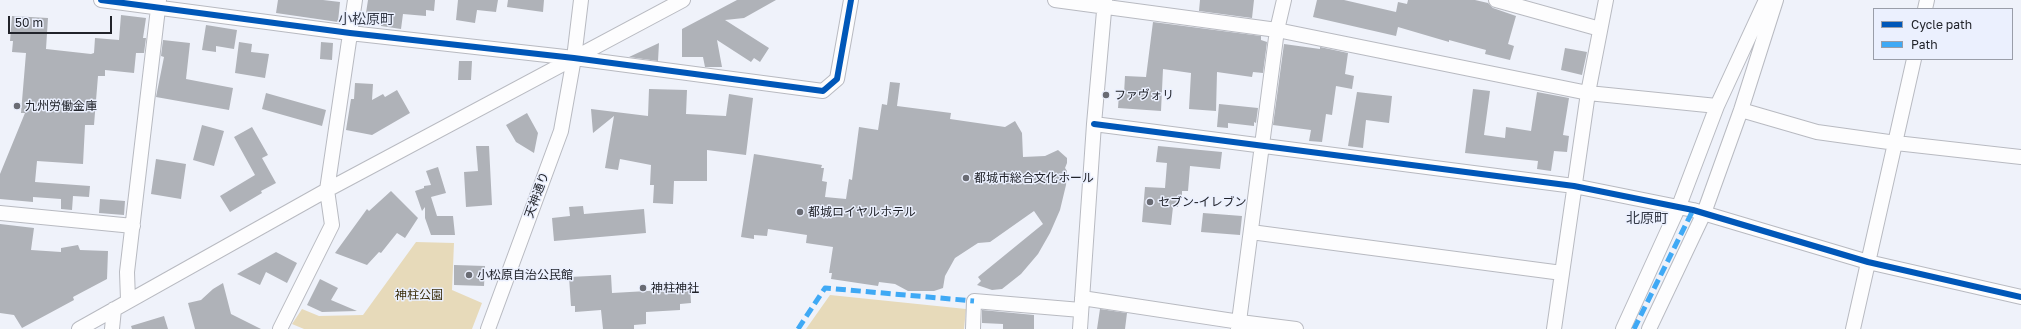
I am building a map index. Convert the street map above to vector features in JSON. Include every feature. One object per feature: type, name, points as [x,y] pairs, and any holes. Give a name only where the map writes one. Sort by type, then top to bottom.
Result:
[{"type":"street","points":[[101,0],[158,4],[350,32],[574,58],[823,91],[837,79],[851,0]]},
{"type":"street","points":[[280,329],[332,225],[327,190],[355,0]]},
{"type":"street","name":"天神通り","points":[[488,329],[561,131],[574,58],[581,0]]},
{"type":"street","points":[[78,329],[327,190],[683,0]]},
{"type":"street","points":[[1055,0],[1105,4],[1277,30],[1588,93],[1717,106]]},
{"type":"street","points":[[1239,326],[1277,30],[1284,0]]},
{"type":"street","points":[[1496,0],[1600,29]]},
{"type":"street","points":[[1554,329],[1588,93],[1606,0]]},
{"type":"street","points":[[1623,329],[1679,206],[1717,106],[1766,0]]},
{"type":"street","points":[[1649,329],[1704,213],[1741,110],[1776,0]]},
{"type":"street","points":[[128,300],[127,272],[158,4]]},
{"type":"street","points":[[1080,329],[1094,124],[1105,4]]},
{"type":"street","points":[[1853,329],[1914,60]]},
{"type":"street","points":[[1741,110],[1817,132],[1896,143],[2021,157]]},
{"type":"street","points":[[1094,124],[1574,186],[1679,206],[1868,262],[2021,297]]},
{"type":"street","points":[[0,213],[133,226]]},
{"type":"street","points":[[1251,232],[1562,272]]},
{"type":"street","points":[[973,329],[974,301],[1082,304],[1239,326],[1296,329]]},
{"type":"street","points":[[112,329],[114,309]]},
{"type":"green space","name":"神柱公園","points":[[416,242],[454,243],[452,290],[482,303],[472,329],[304,329],[292,324],[302,309],[319,316],[363,315]]},
{"type":"green space","points":[[830,295],[966,309],[964,329],[806,329]]},
{"type":"building","points":[[278,0],[323,0],[340,2],[338,22],[276,13]]},
{"type":"building","points":[[368,0],[435,0],[434,11],[426,10],[426,16],[403,14],[401,29],[381,26],[382,15],[366,13]]},
{"type":"building","points":[[458,0],[498,0],[496,12],[477,10],[475,23],[456,20]]},
{"type":"building","points":[[508,0],[544,0],[543,12],[507,7]]},
{"type":"building","points":[[737,0],[776,0],[744,18],[725,20],[769,48],[760,62],[754,58],[751,62],[717,40],[722,67],[705,67],[703,57],[682,57],[682,29]]},
{"type":"building","points":[[1200,0],[1254,0],[1252,18],[1199,11]]},
{"type":"building","points":[[1317,0],[1344,0],[1396,12],[1398,2],[1407,4],[1408,0],[1475,0],[1488,3],[1493,8],[1516,16],[1508,44],[1514,46],[1510,60],[1485,54],[1486,50],[1449,40],[1449,42],[1398,27],[1396,36],[1313,17]]},
{"type":"building","points":[[121,15],[146,18],[143,38],[146,38],[144,53],[136,53],[134,73],[105,70],[105,76],[98,76],[94,125],[85,125],[83,164],[37,161],[35,182],[90,186],[89,197],[73,196],[72,210],[61,209],[61,199],[33,197],[33,202],[0,199],[0,174],[25,113],[21,113],[26,53],[12,52],[13,41],[10,41],[12,16],[48,18],[46,49],[91,54],[94,53],[95,38],[119,40]]},
{"type":"building","points":[[1153,22],[1261,36],[1261,40],[1267,42],[1263,73],[1253,72],[1252,77],[1217,72],[1216,111],[1189,109],[1191,73],[1163,69],[1161,111],[1118,108],[1119,94],[1124,94],[1125,76],[1146,77]]},
{"type":"building","points":[[206,25],[237,30],[234,49],[216,46],[216,52],[202,50]]},
{"type":"building","points":[[163,40],[190,43],[186,79],[233,88],[229,110],[156,97],[164,57],[161,56]]},
{"type":"building","points":[[239,42],[252,44],[251,52],[269,54],[265,78],[235,73]]},
{"type":"building","points":[[321,42],[333,43],[332,60],[320,59]]},
{"type":"building","points":[[659,43],[658,61],[629,57]]},
{"type":"building","points":[[1284,44],[1320,49],[1320,47],[1348,53],[1345,74],[1354,76],[1352,89],[1336,86],[1332,115],[1326,114],[1322,142],[1309,141],[1311,130],[1273,125]]},
{"type":"building","points":[[1565,48],[1587,52],[1582,75],[1561,70]]},
{"type":"building","points":[[459,61],[472,61],[471,80],[458,80]]},
{"type":"building","points":[[890,82],[900,83],[897,106],[951,113],[950,119],[1005,127],[1015,121],[1022,133],[1023,157],[1045,156],[1058,150],[1067,158],[1065,168],[1067,171],[1066,185],[1060,210],[1050,233],[1038,254],[1021,274],[1002,289],[992,290],[977,285],[981,281],[978,277],[1043,224],[1034,211],[990,242],[978,243],[955,258],[945,276],[943,288],[934,291],[908,291],[895,284],[879,282],[878,286],[831,279],[832,273],[829,273],[833,247],[806,243],[807,235],[768,229],[767,236],[754,235],[754,239],[741,237],[754,154],[822,165],[821,168],[824,168],[822,181],[827,182],[825,197],[846,199],[849,179],[852,180],[859,127],[878,130],[882,104],[887,105]]},
{"type":"building","points":[[355,83],[373,84],[372,100],[383,94],[385,97],[397,90],[410,113],[372,135],[346,130],[351,99],[354,99]]},
{"type":"building","points":[[649,89],[687,90],[686,114],[726,116],[729,94],[753,98],[746,155],[707,150],[707,181],[674,181],[673,204],[653,203],[654,185],[650,185],[651,165],[620,159],[618,170],[605,168],[614,116],[593,133],[591,109],[648,116]]},
{"type":"building","points":[[1473,89],[1490,91],[1484,135],[1505,138],[1506,127],[1531,131],[1537,92],[1569,98],[1563,135],[1569,136],[1567,152],[1554,151],[1551,171],[1537,169],[1538,161],[1465,153]]},
{"type":"building","points":[[1357,92],[1392,96],[1389,123],[1366,120],[1363,148],[1348,146]]},
{"type":"building","points":[[266,93],[326,110],[322,126],[262,109]]},
{"type":"building","points":[[1219,104],[1258,108],[1256,123],[1254,122],[1254,126],[1228,123],[1228,128],[1217,127]]},
{"type":"building","points":[[527,113],[538,133],[534,153],[516,142],[506,125]]},
{"type":"building","points":[[202,125],[224,131],[214,166],[193,160]]},
{"type":"building","points":[[252,127],[268,155],[262,158],[276,183],[261,191],[262,193],[230,212],[220,196],[255,175],[234,137]]},
{"type":"building","points":[[476,146],[489,146],[492,205],[466,207],[464,172],[478,171]]},
{"type":"building","points":[[1158,146],[1222,152],[1220,169],[1190,166],[1188,191],[1182,191],[1182,197],[1179,196],[1178,207],[1173,207],[1171,225],[1142,222],[1145,187],[1165,188],[1167,163],[1156,162]]},
{"type":"building","points":[[156,159],[186,164],[181,199],[151,194]]},
{"type":"building","points":[[438,167],[446,193],[431,197],[437,216],[453,216],[455,235],[431,235],[425,218],[425,207],[422,211],[415,191],[424,188],[424,186],[431,185],[426,171]]},
{"type":"building","points":[[391,191],[418,218],[405,238],[397,233],[381,253],[379,252],[367,265],[335,253],[367,209],[369,211]]},
{"type":"building","points":[[100,199],[125,201],[124,215],[99,213]]},
{"type":"building","points":[[583,206],[584,214],[644,209],[646,233],[554,241],[552,218],[570,216],[569,207]]},
{"type":"building","points":[[1203,213],[1242,216],[1240,235],[1201,232]]},
{"type":"building","points":[[0,224],[34,228],[31,250],[61,252],[61,248],[78,245],[80,250],[108,251],[107,279],[73,297],[74,300],[22,328],[14,315],[0,313]]},
{"type":"building","points":[[276,252],[297,263],[287,283],[266,272],[260,285],[237,274]]},
{"type":"building","name":"小松原自治公民館","points":[[454,265],[485,266],[484,286],[454,285]]},
{"type":"building","points":[[611,275],[612,293],[665,290],[665,285],[683,284],[683,287],[690,287],[691,303],[680,304],[680,310],[646,312],[646,324],[634,325],[634,329],[603,329],[601,310],[575,312],[575,306],[571,306],[569,277]]},
{"type":"building","points":[[320,279],[338,288],[331,300],[357,311],[322,312],[307,305]]},
{"type":"building","points":[[223,283],[231,314],[261,329],[195,329],[188,303],[201,300],[213,289]]},
{"type":"building","points":[[1100,309],[1127,313],[1125,329],[1097,329]]},
{"type":"building","points":[[982,310],[1034,315],[1034,329],[1003,329],[1003,324],[982,323]]},
{"type":"building","points":[[164,316],[168,329],[132,329],[131,326]]},
{"type":"marked path","points":[[1634,329],[1693,210]]},
{"type":"marked path","points":[[798,329],[825,288],[974,301]]},
{"type":"cycle path","points":[[101,0],[350,33],[574,58],[823,91],[837,79],[851,0]]},
{"type":"cycle path","points":[[1094,124],[1574,186],[1693,210],[1868,262],[2021,297]]},
{"type":"place","name":"ファヴォリ","points":[[1106,95]]},
{"type":"place","name":"九州労働金庫","points":[[17,106]]},
{"type":"place","name":"都城市総合文化ホール","points":[[966,178]]},
{"type":"place","name":"セブン-イレブン","points":[[1150,202]]},
{"type":"place","name":"都城ロイヤルホテル","points":[[800,212]]},
{"type":"place","name":"小松原自治公民館","points":[[469,275]]},
{"type":"place","name":"神柱神社","points":[[643,288]]},
{"type":"district","name":"小松原町","points":[[366,20]]},
{"type":"district","name":"北原町","points":[[1647,219]]}]
